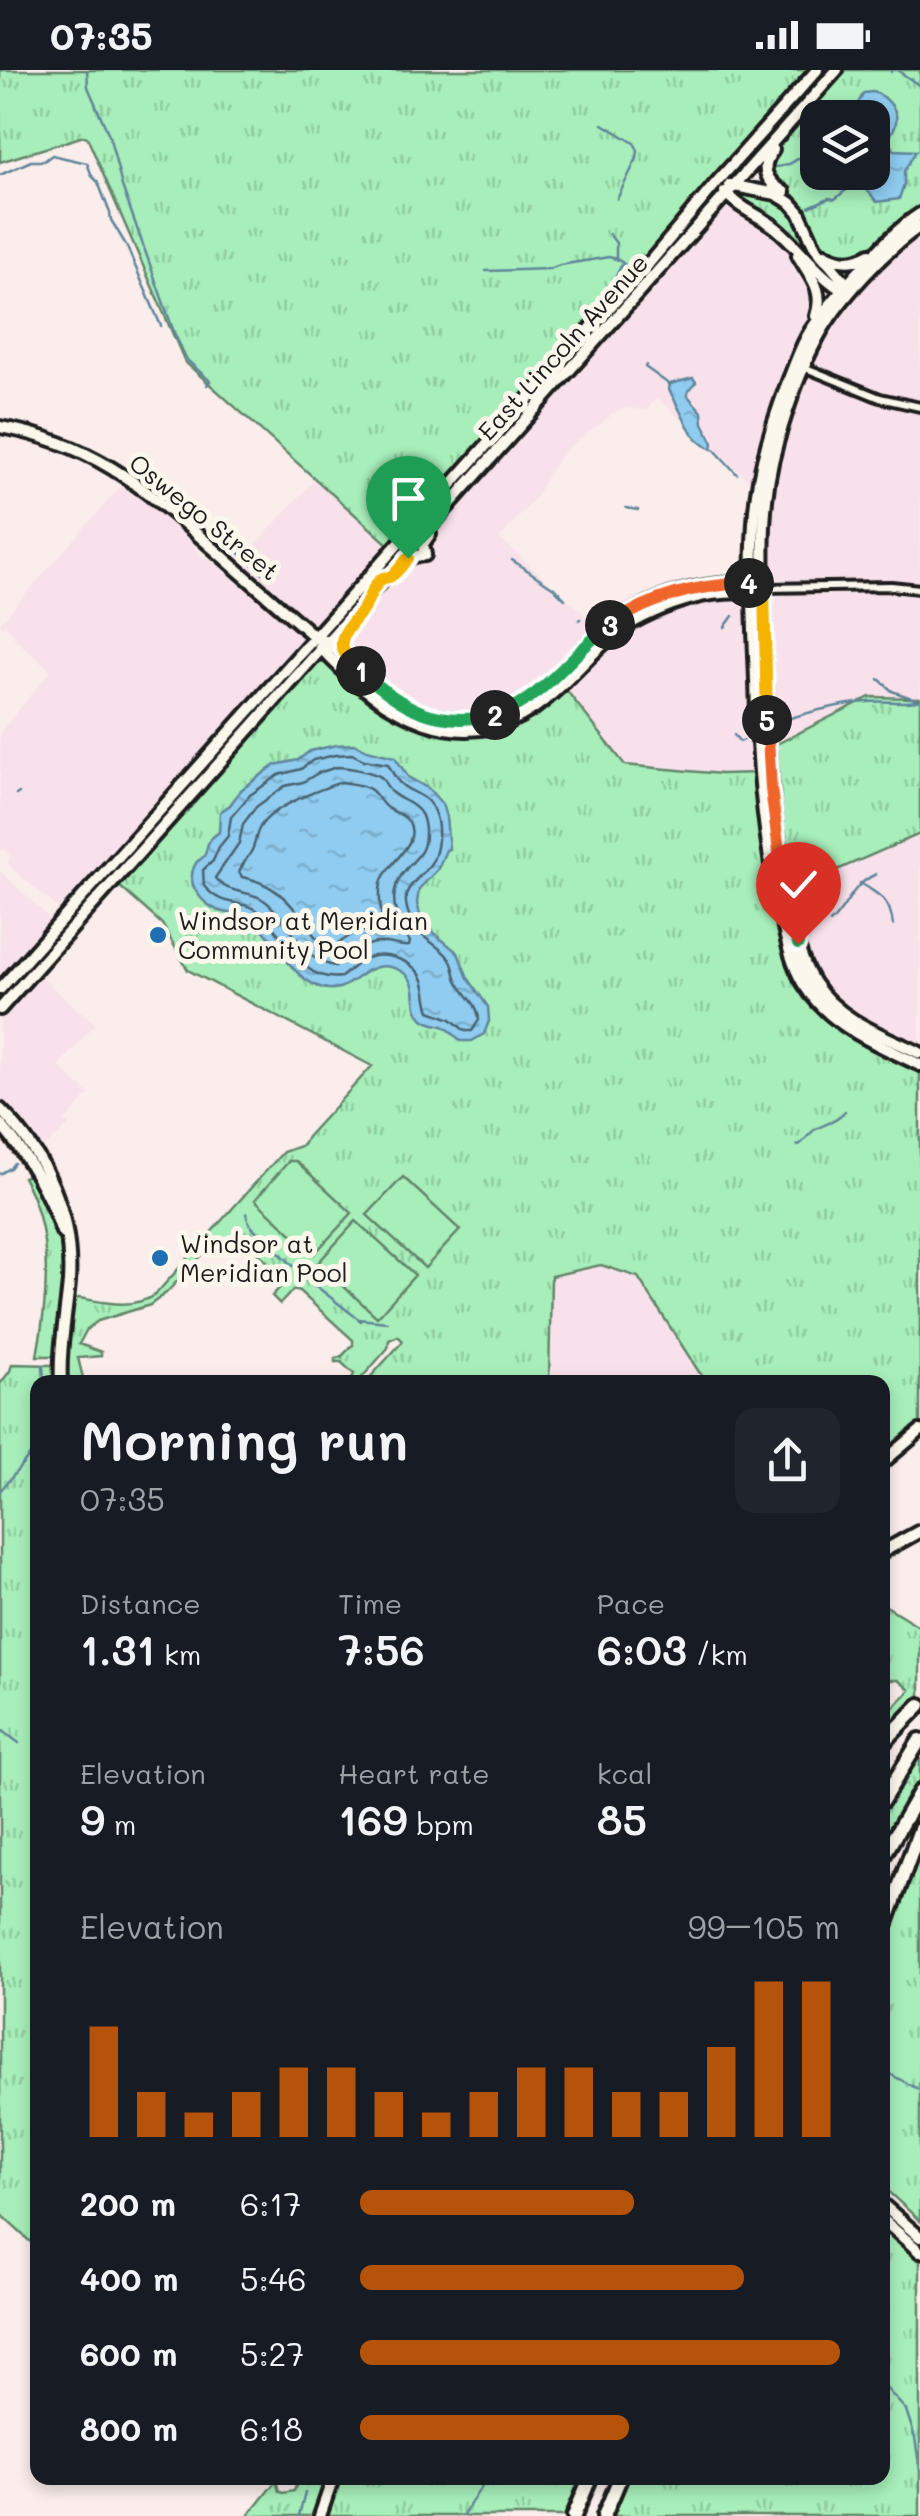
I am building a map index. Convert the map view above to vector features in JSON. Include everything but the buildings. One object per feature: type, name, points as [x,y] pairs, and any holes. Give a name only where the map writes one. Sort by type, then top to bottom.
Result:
[{"type":"highway","points":[[890,1736],[920,1705]]},
{"type":"highway","points":[[890,1788],[920,1740]]},
{"type":"highway","points":[[890,1844],[920,1792]]},
{"type":"highway","points":[[890,1919],[920,1829]]},
{"type":"highway","points":[[890,1913],[901,1885]]},
{"type":"highway","points":[[574,2516],[586,2485]]},
{"type":"highway","points":[[604,2516],[617,2485]]},
{"type":"main road","name":"East Lincoln Avenue","points":[[0,989],[817,70]]},
{"type":"main road","name":"East Lincoln Avenue","points":[[810,100],[837,70]]},
{"type":"main road","name":"East Lincoln Avenue","points":[[0,1009],[800,111]]},
{"type":"main road","points":[[800,119],[770,153],[765,165],[769,181],[794,199],[815,247],[847,289]]},
{"type":"main road","points":[[717,182],[730,190],[747,212],[774,226],[847,289]]},
{"type":"main road","points":[[730,190],[781,196],[799,212]]},
{"type":"main road","points":[[810,332],[920,214]]},
{"type":"main road","points":[[815,247],[834,259],[858,260],[890,235],[914,224]]},
{"type":"main road","points":[[792,245],[818,290],[818,310],[769,476],[758,588],[758,732],[772,871],[792,958],[806,988],[829,1014],[855,1032],[920,1064]]},
{"type":"main road","points":[[800,366],[847,289]]},
{"type":"main road","name":"Oswego Street","points":[[0,427],[62,443],[121,472],[162,502],[324,645],[374,696],[402,715],[437,727],[477,728],[514,718],[541,703],[600,645],[642,618],[698,597],[758,588]]},
{"type":"main road","name":"Oswego Street","points":[[324,645],[410,708],[442,718],[478,718],[531,698],[594,637],[655,600],[714,586],[758,588]]},
{"type":"main road","points":[[758,588],[771,789],[783,874],[800,952],[816,986],[837,1008],[920,1054]]},
{"type":"main road","points":[[346,658],[342,634],[365,607],[370,593]]},
{"type":"main road","points":[[3,1117],[43,1188],[67,1242],[69,1271],[62,1375]]},
{"type":"main road","points":[[890,1456],[920,1430]]},
{"type":"main road","points":[[890,1548],[920,1531]]},
{"type":"main road","points":[[890,2211],[920,2234]]},
{"type":"main road","points":[[890,2225],[920,2252]]},
{"type":"main road","points":[[320,2516],[331,2485]]},
{"type":"street","points":[[800,366],[876,397],[920,407]]},
{"type":"street","points":[[758,588],[920,589]]},
{"type":"shaded area","points":[[728,206],[786,243],[816,293],[813,314],[785,367],[755,486],[657,398],[646,410],[627,408],[610,414],[557,460],[535,498],[499,538],[599,627],[542,686],[507,708],[459,716],[415,707],[382,686],[346,653],[347,628],[605,335]]},
{"type":"shaded area","points":[[920,230],[920,403],[880,394],[818,367],[813,358],[841,308],[893,252]]},
{"type":"shaded area","points":[[809,377],[920,414],[920,584],[854,579],[788,581],[769,571],[767,525],[779,446],[799,391]]},
{"type":"shaded area","points":[[315,479],[390,546],[318,625],[240,562]]},
{"type":"shaded area","points":[[124,483],[125,489],[136,497],[140,495],[195,542],[195,549],[204,558],[212,557],[301,634],[302,644],[67,908],[59,909],[14,870],[5,849],[0,851],[0,732],[51,671],[0,623]]},
{"type":"shaded area","points":[[899,590],[920,594],[920,698],[870,697],[771,747],[770,605],[788,594]]},
{"type":"shaded area","points":[[733,597],[749,607],[753,747],[749,754],[757,773],[721,774],[518,752],[492,728],[637,623],[676,606]]},
{"type":"shaded area","points":[[920,834],[920,1047],[899,1034],[891,1035],[883,1028],[881,1031],[835,1003],[811,971],[789,891]]},
{"type":"shaded area","points":[[0,871],[48,917],[51,925],[0,983]]},
{"type":"shaded area","points":[[38,975],[95,1024],[58,1066],[89,1094],[65,1121],[69,1125],[42,1149],[0,1101],[0,1018]]},
{"type":"shaded area","points":[[601,1265],[638,1277],[702,1375],[372,1375],[439,1302]]},
{"type":"green space","points":[[0,70],[809,70],[390,546],[185,362],[87,137],[0,162]]},
{"type":"green space","points":[[846,70],[920,70],[920,211],[857,257],[834,255],[824,249],[800,201],[770,178],[770,155],[800,121],[800,190],[890,190],[890,100],[819,100]]},
{"type":"green space","points":[[741,191],[773,196],[789,205],[838,277],[835,280],[737,198]]},
{"type":"green space","points":[[329,659],[391,712],[412,722],[492,728],[497,733],[539,715],[567,691],[625,765],[721,774],[757,773],[763,834],[807,994],[920,1067],[920,1427],[890,1453],[890,1375],[702,1375],[638,1277],[601,1265],[551,1276],[549,1375],[372,1375],[403,1341],[398,1336],[389,1340],[388,1348],[364,1375],[354,1375],[341,1362],[335,1362],[353,1345],[353,1340],[298,1290],[293,1290],[280,1304],[272,1296],[285,1282],[284,1277],[243,1239],[225,1241],[205,1252],[150,1305],[98,1321],[87,1329],[79,1344],[101,1352],[101,1356],[78,1358],[82,1375],[65,1375],[72,1300],[127,1304],[155,1295],[283,1152],[303,1145],[372,1066],[188,970],[162,924],[118,885],[315,665]]},
{"type":"green space","points":[[870,697],[920,698],[920,834],[789,891],[771,747]]},
{"type":"green space","points":[[289,1161],[296,1161],[352,1213],[314,1254],[255,1200]]},
{"type":"green space","points":[[31,1175],[60,1233],[66,1261],[57,1351],[53,1356],[37,1356],[46,1265],[40,1219],[23,1177]]},
{"type":"green space","points":[[403,1177],[460,1230],[425,1268],[367,1215]]},
{"type":"green space","points":[[356,1221],[415,1275],[377,1317],[318,1263]]},
{"type":"green space","points":[[12,1364],[53,1365],[57,1375],[30,1375],[30,2242],[0,2214],[0,1384]]},
{"type":"green space","points":[[890,1608],[920,1627],[920,1700],[890,1731],[890,1711],[910,1690],[898,1680],[890,1680]]},
{"type":"green space","points":[[920,1753],[920,1779],[890,1831],[890,1802]]},
{"type":"green space","points":[[920,1837],[920,2221],[890,2193],[890,1926]]},
{"type":"green space","points":[[890,2229],[920,2256],[920,2516],[611,2516],[624,2485],[890,2485]]},
{"type":"green space","points":[[273,2485],[283,2493],[294,2491],[296,2485],[326,2485],[316,2516],[248,2516]]},
{"type":"green space","points":[[335,2485],[577,2485],[564,2516],[324,2516]]},
{"type":"water","points":[[864,93],[877,93],[887,100],[860,100]]},
{"type":"water","points":[[890,104],[895,112],[896,124],[890,136]]},
{"type":"water","points":[[890,140],[894,150],[916,151],[904,171],[899,199],[877,202],[867,190],[890,190]]},
{"type":"water","points":[[693,378],[696,382],[688,396],[702,412],[712,449],[697,439],[669,390],[670,384]]},
{"type":"water","points":[[354,744],[395,757],[408,777],[429,789],[442,804],[449,849],[438,869],[419,889],[417,903],[428,928],[458,953],[468,978],[488,1007],[489,1021],[484,1034],[472,1041],[461,1041],[446,1027],[422,1018],[412,982],[401,971],[377,967],[340,988],[330,989],[306,980],[254,921],[211,907],[194,887],[194,867],[219,832],[220,812],[241,790],[275,765],[298,760],[310,751]]},
{"type":"waterway","points":[[87,70],[88,87],[109,135],[122,186],[175,335],[187,360],[210,381],[207,385]]},
{"type":"waterway","points":[[897,70],[920,86]]},
{"type":"waterway","points":[[603,124],[634,143],[638,150],[617,199]]},
{"type":"waterway","points":[[0,175],[52,155],[87,163],[161,326]]},
{"type":"waterway","points":[[776,167],[800,158]]},
{"type":"waterway","points":[[809,207],[835,199],[846,190]]},
{"type":"waterway","points":[[609,234],[616,243],[616,259]]},
{"type":"waterway","points":[[486,271],[549,269],[609,257],[625,265]]},
{"type":"waterway","points":[[608,301],[608,292],[622,264]]},
{"type":"waterway","points":[[646,365],[670,385]]},
{"type":"waterway","points":[[714,449],[737,474]]},
{"type":"waterway","points":[[626,508],[638,510]]},
{"type":"waterway","points":[[228,542],[243,556]]},
{"type":"waterway","points":[[245,558],[267,576]]},
{"type":"waterway","points":[[512,560],[560,592]]},
{"type":"waterway","points":[[556,590],[565,599]]},
{"type":"waterway","points":[[725,627],[733,616]]},
{"type":"waterway","points":[[879,679],[892,691],[920,701]]},
{"type":"waterway","points":[[781,721],[846,705],[916,701]]},
{"type":"waterway","points":[[734,735],[740,742],[744,740]]},
{"type":"waterway","points":[[830,923],[860,884],[876,874]]},
{"type":"waterway","points":[[860,883],[883,899],[893,925]]},
{"type":"waterway","points":[[797,1146],[845,1111]]},
{"type":"waterway","points":[[0,1174],[14,1163]]},
{"type":"waterway","points":[[247,1213],[252,1227],[299,1271],[300,1278]]},
{"type":"waterway","points":[[303,1276],[361,1321]]},
{"type":"waterway","points":[[359,1319],[387,1322]]},
{"type":"waterway","points":[[43,1366],[44,1375]]},
{"type":"waterway","points":[[0,1491],[30,1455]]},
{"type":"waterway","points":[[890,1747],[920,1714]]},
{"type":"waterway","points":[[0,1729],[19,1743]]},
{"type":"waterway","points":[[915,1825],[920,1813]]},
{"type":"waterway","points":[[890,1889],[912,1833]]},
{"type":"waterway","points":[[890,2074],[920,2090]]},
{"type":"waterway","points":[[890,2393],[906,2410],[920,2470]]},
{"type":"waterway","points":[[462,2516],[482,2485]]},
{"type":"waterway","points":[[299,2516],[305,2493]]},
{"type":"place","name":"Windsor at Meridian Community Pool","points":[[158,935]]},
{"type":"place","name":"Windsor at Meridian Pool","points":[[160,1258]]},
{"type":"route","points":[[408,558],[370,593],[365,607],[342,634],[342,646],[346,658],[391,697],[424,713],[455,719],[492,716],[524,702],[544,688],[604,629],[655,600],[714,586],[754,583],[764,588],[771,789],[780,862],[798,944]]}]
